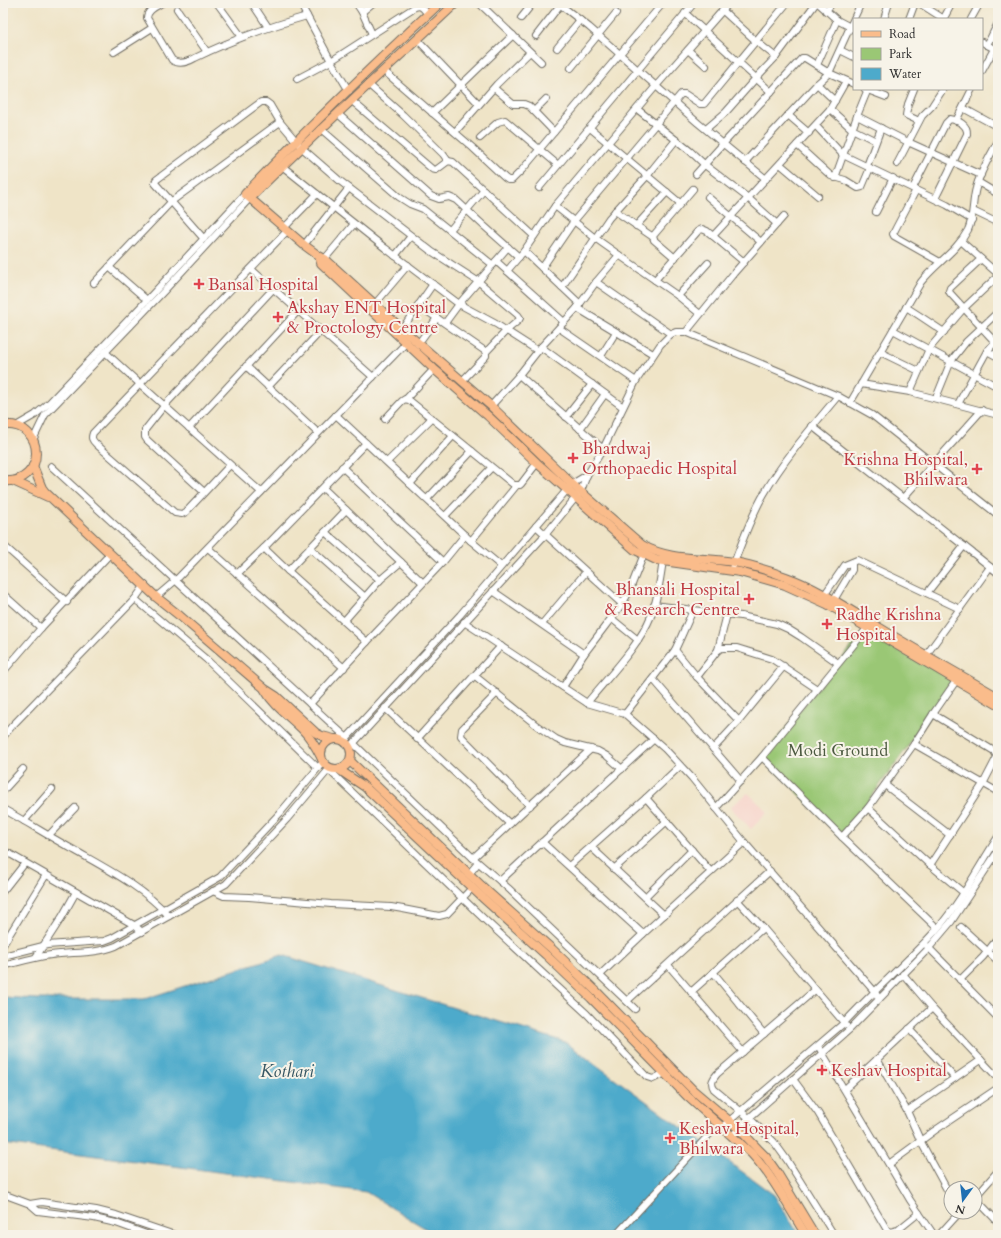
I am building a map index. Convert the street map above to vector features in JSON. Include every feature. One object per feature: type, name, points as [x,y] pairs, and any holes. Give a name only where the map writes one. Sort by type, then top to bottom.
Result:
[{"type":"main road","points":[[248,196],[296,141],[376,62],[440,3]]},
{"type":"main road","points":[[248,196],[302,148],[368,84],[456,3]]},
{"type":"main road","points":[[248,196],[375,304],[418,344],[491,406],[570,487],[631,546],[656,560],[731,571],[785,585],[869,625],[958,678],[998,706]]},
{"type":"main road","points":[[322,259],[406,343],[488,416],[536,463],[570,487]]},
{"type":"main road","points":[[3,425],[16,426],[24,430],[33,440],[36,453],[34,466],[42,488],[156,597],[265,689],[276,696],[316,733],[322,736],[348,742],[352,754],[350,761],[345,767],[332,769]]},
{"type":"main road","points":[[3,481],[12,481],[25,476],[34,466]]},
{"type":"main road","points":[[12,481],[52,499]]},
{"type":"main road","points":[[579,495],[647,548],[673,556],[734,562],[786,577],[824,594],[869,625]]},
{"type":"main road","points":[[958,678],[998,697]]},
{"type":"main road","points":[[265,689],[270,699],[302,729],[311,740],[321,763],[358,781],[366,787],[468,874],[552,949],[597,992],[693,1090],[738,1129],[766,1157],[815,1235]]},
{"type":"main road","points":[[321,763],[324,746],[334,739]]},
{"type":"main road","points":[[350,761],[397,812],[472,888],[591,998],[687,1096],[721,1125],[760,1162],[806,1235]]},
{"type":"street","points":[[162,3],[147,14],[147,20],[172,60],[182,63],[227,42],[268,27],[308,18]]},
{"type":"street","points":[[218,3],[242,37]]},
{"type":"street","points":[[252,3],[268,27]]},
{"type":"street","points":[[300,3],[348,91]]},
{"type":"street","points":[[356,3],[362,12],[372,34]]},
{"type":"street","points":[[362,12],[373,3]]},
{"type":"street","points":[[479,3],[541,62]]},
{"type":"street","points":[[521,18],[533,3]]},
{"type":"street","points":[[539,188],[590,128],[637,69],[694,3]]},
{"type":"street","points":[[507,271],[524,251],[555,206],[656,86],[729,3]]},
{"type":"street","points":[[542,268],[574,221],[682,94],[685,94],[700,104],[704,104],[787,3]]},
{"type":"street","points":[[706,129],[726,112],[776,57],[817,3],[838,20],[852,28],[829,73],[745,162]]},
{"type":"street","points":[[826,11],[832,3]]},
{"type":"street","points":[[856,18],[861,3]]},
{"type":"street","points":[[884,18],[889,3]]},
{"type":"street","points":[[909,18],[915,3]]},
{"type":"street","points":[[944,18],[952,3]]},
{"type":"street","points":[[972,18],[980,3]]},
{"type":"street","points":[[536,36],[559,4],[580,20],[675,103],[766,179]]},
{"type":"street","points":[[384,70],[508,180],[513,179],[620,54],[659,4]]},
{"type":"street","points":[[922,4],[943,18]]},
{"type":"street","points":[[297,79],[331,61],[417,6],[423,7],[428,14]]},
{"type":"street","points":[[178,9],[207,52]]},
{"type":"street","points":[[722,10],[776,57]]},
{"type":"street","points":[[571,68],[616,13]]},
{"type":"street","points":[[685,13],[771,92]]},
{"type":"street","points":[[557,48],[580,20]]},
{"type":"street","points":[[817,65],[838,20]]},
{"type":"street","points":[[983,70],[996,50],[984,43],[998,23]]},
{"type":"street","points":[[114,52],[152,28]]},
{"type":"street","points":[[432,112],[513,36]]},
{"type":"street","points":[[417,39],[479,104]]},
{"type":"street","points":[[688,50],[706,66]]},
{"type":"street","points":[[840,50],[853,56]]},
{"type":"street","points":[[455,132],[494,88],[530,52]]},
{"type":"street","points":[[696,174],[802,58],[805,58],[829,73],[853,84]]},
{"type":"street","points":[[713,236],[816,126],[830,109],[846,81]]},
{"type":"street","points":[[368,84],[403,115],[443,154],[448,161],[453,162],[534,236]]},
{"type":"street","points":[[817,84],[835,101]]},
{"type":"street","points":[[494,88],[513,104],[526,104],[554,132]]},
{"type":"street","points":[[835,178],[867,90]]},
{"type":"street","points":[[869,90],[886,98]]},
{"type":"street","points":[[914,90],[906,114],[919,122]]},
{"type":"street","points":[[898,164],[919,122],[942,90]]},
{"type":"street","points":[[956,120],[971,90]]},
{"type":"street","points":[[534,111],[546,99]]},
{"type":"street","points":[[352,101],[432,169],[437,170],[448,161]]},
{"type":"street","points":[[204,238],[172,201],[155,185],[155,181],[157,178],[261,102],[268,103],[280,122],[302,148],[349,188],[410,236],[479,282],[519,316],[519,320],[486,352],[486,356],[462,381]]},
{"type":"street","points":[[962,108],[998,127]]},
{"type":"street","points":[[637,109],[748,198],[777,224]]},
{"type":"street","points":[[830,109],[852,129],[876,142]]},
{"type":"street","points":[[338,114],[431,196],[439,199],[453,197],[519,256]]},
{"type":"street","points":[[788,115],[809,132]]},
{"type":"street","points":[[857,116],[908,142],[981,175]]},
{"type":"street","points":[[935,199],[954,162],[967,131],[966,127],[956,120],[950,119],[946,123],[893,234],[894,236],[940,262]]},
{"type":"street","points":[[480,138],[498,122],[505,120],[558,165]]},
{"type":"street","points":[[94,283],[172,201],[280,122]]},
{"type":"street","points":[[816,126],[843,155],[935,199],[972,220]]},
{"type":"street","points":[[590,128],[680,203]]},
{"type":"street","points":[[797,145],[828,174],[835,178],[845,180],[860,188],[863,185],[881,128]]},
{"type":"street","points":[[322,129],[399,197],[410,204],[423,209],[494,263],[507,271],[564,322]]},
{"type":"street","points":[[562,287],[615,211],[647,176],[676,140]]},
{"type":"street","points":[[850,403],[923,279],[961,241],[967,232],[972,220],[974,196],[978,182],[998,141]]},
{"type":"street","points":[[780,164],[818,196]]},
{"type":"street","points":[[282,166],[354,224],[459,304],[539,349],[624,407]]},
{"type":"street","points":[[876,212],[893,178]]},
{"type":"street","points":[[978,182],[998,194]]},
{"type":"street","points":[[304,245],[349,188]]},
{"type":"street","points":[[653,238],[680,203],[693,189]]},
{"type":"street","points":[[450,230],[484,190]]},
{"type":"street","points":[[636,226],[667,192]]},
{"type":"street","points":[[230,465],[186,512],[182,514],[175,513],[96,444],[92,440],[93,433],[251,269],[317,194]]},
{"type":"street","points":[[16,426],[35,416],[49,403],[204,238],[248,196]]},
{"type":"street","points":[[33,440],[45,415],[248,196]]},
{"type":"street","points":[[708,197],[761,242]]},
{"type":"street","points":[[555,206],[595,238],[678,296],[700,314]]},
{"type":"street","points":[[615,211],[653,238],[675,258]]},
{"type":"street","points":[[973,211],[998,223]]},
{"type":"street","points":[[686,332],[784,216]]},
{"type":"street","points":[[322,259],[354,224]]},
{"type":"street","points":[[655,280],[700,230],[705,230],[744,262]]},
{"type":"street","points":[[396,256],[410,236]]},
{"type":"street","points":[[910,392],[929,349],[964,308],[998,275],[961,241]]},
{"type":"street","points":[[445,323],[459,304],[508,247]]},
{"type":"street","points":[[524,251],[562,287],[578,306],[616,332],[653,354]]},
{"type":"street","points":[[491,406],[578,306],[619,255]]},
{"type":"street","points":[[958,404],[987,351],[996,341],[950,293],[949,289],[981,259]]},
{"type":"street","points":[[678,296],[708,263]]},
{"type":"street","points":[[375,304],[408,266]]},
{"type":"street","points":[[109,267],[147,300]]},
{"type":"street","points":[[251,269],[373,377]]},
{"type":"street","points":[[596,282],[671,334]]},
{"type":"street","points":[[402,329],[432,284]]},
{"type":"street","points":[[204,492],[145,437],[145,430],[164,406],[273,288]]},
{"type":"street","points":[[418,305],[486,352]]},
{"type":"street","points":[[906,307],[944,332]]},
{"type":"street","points":[[189,428],[298,311]]},
{"type":"street","points":[[936,398],[950,361],[958,350],[998,312]]},
{"type":"street","points":[[418,344],[437,318]]},
{"type":"street","points":[[559,328],[636,381]]},
{"type":"street","points":[[893,330],[998,387]]},
{"type":"street","points":[[268,387],[322,331]]},
{"type":"street","points":[[601,356],[616,332]]},
{"type":"street","points":[[348,742],[385,708],[545,535],[579,495],[587,475],[624,407],[636,381],[660,345],[671,334],[676,332],[686,332],[838,396],[872,415],[998,515]]},
{"type":"street","points":[[156,597],[176,580],[208,548],[406,343]]},
{"type":"street","points":[[987,351],[998,357]]},
{"type":"street","points":[[105,352],[261,492]]},
{"type":"street","points":[[880,352],[919,371]]},
{"type":"street","points":[[246,366],[318,433]]},
{"type":"street","points":[[385,419],[434,369]]},
{"type":"street","points":[[519,375],[602,449]]},
{"type":"street","points":[[566,417],[592,384]]},
{"type":"street","points":[[861,384],[910,392],[998,415]]},
{"type":"street","points":[[580,429],[605,394]]},
{"type":"street","points":[[731,571],[755,510],[764,494],[777,473],[812,426],[838,396]]},
{"type":"street","points":[[406,399],[410,400],[491,468],[516,486]]},
{"type":"street","points":[[903,498],[982,410]]},
{"type":"street","points":[[336,415],[501,566]]},
{"type":"street","points":[[387,462],[432,418]]},
{"type":"street","points":[[812,426],[998,573]]},
{"type":"street","points":[[410,484],[453,436]]},
{"type":"street","points":[[237,574],[366,443]]},
{"type":"street","points":[[427,499],[472,451]]},
{"type":"street","points":[[471,540],[516,486],[521,484],[536,463]]},
{"type":"street","points":[[51,466],[310,704],[348,742],[635,1009]]},
{"type":"street","points":[[342,468],[443,562]]},
{"type":"street","points":[[445,516],[491,468]]},
{"type":"street","points":[[348,742],[570,487],[587,475]]},
{"type":"street","points":[[323,488],[422,582]]},
{"type":"street","points":[[288,571],[346,510]]},
{"type":"street","points":[[536,526],[622,604]]},
{"type":"street","points":[[325,532],[380,580]]},
{"type":"street","points":[[310,704],[422,582],[443,562],[466,535]]},
{"type":"street","points":[[3,545],[67,602]]},
{"type":"street","points":[[927,593],[964,546]]},
{"type":"street","points":[[208,548],[344,668]]},
{"type":"street","points":[[264,548],[367,642]]},
{"type":"street","points":[[310,548],[365,597]]},
{"type":"street","points":[[3,672],[41,628],[67,602],[110,554]]},
{"type":"street","points":[[563,687],[584,654],[622,604],[629,592],[644,554]]},
{"type":"street","points":[[824,594],[845,565],[852,563],[855,560],[860,560],[960,608]]},
{"type":"street","points":[[587,703],[628,653],[646,627],[654,605],[663,561]]},
{"type":"street","points":[[344,621],[380,580],[400,562]]},
{"type":"street","points":[[834,600],[852,570],[852,563]]},
{"type":"street","points":[[924,658],[990,567]]},
{"type":"street","points":[[542,624],[586,572]]},
{"type":"street","points":[[3,737],[135,599],[144,585]]},
{"type":"street","points":[[493,591],[584,654]]},
{"type":"street","points":[[4,598],[41,628]]},
{"type":"street","points":[[3,956],[43,946],[104,941],[163,910],[220,877],[280,813],[321,763],[207,660],[135,599]]},
{"type":"street","points":[[654,605],[741,616],[769,622],[788,629],[838,663]]},
{"type":"street","points":[[625,714],[675,650],[693,610]]},
{"type":"street","points":[[697,677],[718,650],[727,614]]},
{"type":"street","points":[[611,618],[638,640]]},
{"type":"street","points":[[464,622],[587,703],[625,714],[654,739],[680,766],[875,992],[879,999]]},
{"type":"street","points":[[716,808],[762,757],[869,625]]},
{"type":"street","points":[[417,738],[501,646]]},
{"type":"street","points":[[718,650],[737,648],[772,659],[817,689]]},
{"type":"street","points":[[675,650],[697,677],[739,721]]},
{"type":"street","points":[[713,749],[739,721],[784,666]]},
{"type":"street","points":[[474,676],[556,739],[565,743],[591,749],[607,756],[622,769]]},
{"type":"street","points":[[842,837],[868,808],[885,785],[958,678]]},
{"type":"street","points":[[653,679],[741,781]]},
{"type":"street","points":[[497,693],[462,729],[461,736],[530,806]]},
{"type":"street","points":[[385,708],[510,824]]},
{"type":"street","points":[[930,865],[983,784],[996,760],[997,755],[933,714]]},
{"type":"street","points":[[500,882],[654,739]]},
{"type":"street","points":[[914,744],[998,792]]},
{"type":"street","points":[[473,858],[591,749]]},
{"type":"street","points":[[762,757],[842,837],[937,928]]},
{"type":"street","points":[[569,866],[680,766]]},
{"type":"street","points":[[3,791],[24,769]]},
{"type":"street","points":[[3,966],[36,957],[106,950],[142,932],[226,884],[332,769],[463,898],[587,1014],[647,1077],[653,1079],[665,1073]]},
{"type":"street","points":[[885,785],[950,835]]},
{"type":"street","points":[[24,821],[52,789]]},
{"type":"street","points":[[646,798],[711,872]]},
{"type":"street","points":[[49,835],[75,808]]},
{"type":"street","points":[[868,808],[930,865],[964,893]]},
{"type":"street","points":[[3,809],[133,885],[146,894],[169,916]]},
{"type":"street","points":[[614,869],[667,821]]},
{"type":"street","points":[[616,1235],[721,1125],[729,1121],[740,1110],[844,1023],[857,1008],[924,943],[964,893],[998,837]]},
{"type":"street","points":[[542,842],[643,934]]},
{"type":"street","points":[[600,975],[744,842]]},
{"type":"street","points":[[591,847],[664,915]]},
{"type":"street","points":[[3,850],[134,925],[142,932]]},
{"type":"street","points":[[645,897],[692,850]]},
{"type":"street","points":[[732,1136],[749,1118],[850,1029],[929,948],[951,922],[995,861],[998,851]]},
{"type":"street","points":[[3,892],[25,863]]},
{"type":"street","points":[[468,874],[478,863]]},
{"type":"street","points":[[627,1001],[770,871]]},
{"type":"street","points":[[3,945],[46,875]]},
{"type":"street","points":[[213,891],[224,896],[391,907],[439,916],[447,914],[472,888]]},
{"type":"street","points":[[36,957],[76,892]]},
{"type":"street","points":[[737,900],[764,928],[815,990],[850,1029]]},
{"type":"street","points":[[961,926],[998,961]]},
{"type":"street","points":[[691,992],[764,928]]},
{"type":"street","points":[[960,980],[988,951],[998,938]]},
{"type":"street","points":[[924,943],[998,1018]]},
{"type":"street","points":[[668,965],[743,1052]]},
{"type":"street","points":[[713,972],[764,1034]]},
{"type":"street","points":[[903,974],[932,1008],[998,1078]]},
{"type":"street","points":[[815,990],[717,1074],[712,1084],[714,1089],[740,1110],[774,1142],[834,1235]]},
{"type":"street","points":[[844,1089],[932,1008]]},
{"type":"street","points":[[909,1029],[955,1078]]},
{"type":"street","points":[[818,1044],[889,1164],[934,1235]]},
{"type":"street","points":[[877,1059],[907,1111],[921,1142],[943,1182]]},
{"type":"street","points":[[907,1111],[981,1060]]},
{"type":"street","points":[[793,1079],[818,1113],[885,1228],[890,1232],[894,1232],[919,1213]]},
{"type":"street","points":[[889,1164],[934,1131],[998,1088]]},
{"type":"street","points":[[983,1188],[998,1171]]},
{"type":"street","points":[[3,1194],[30,1204],[38,1211],[94,1218],[116,1223],[149,1235]]},
{"type":"street","points":[[30,1204],[42,1202],[96,1210],[129,1219],[175,1235]]},
{"type":"street","points":[[983,1206],[998,1222]]},
{"type":"street","points":[[939,1235],[953,1220]]},
{"type":"shaded area","points":[[748,793],[768,812],[751,829],[730,807]]},
{"type":"green space","name":"Modi Ground","points":[[865,630],[956,680],[842,837],[762,757]]},
{"type":"water","name":"Kothari","points":[[282,955],[565,1042],[774,1195],[799,1235],[436,1235],[366,1192],[3,1144],[3,997],[38,999],[144,999]]},
{"type":"place","name":"Bansal Hospital","points":[[199,284]]},
{"type":"place","name":"Akshay ENT Hospital & Proctology Centre","points":[[278,317]]},
{"type":"place","name":"Bhardwaj Orthopaedic Hospital","points":[[573,458]]},
{"type":"place","name":"Krishna Hospital, Bhilwara","points":[[977,469]]},
{"type":"place","name":"Bhansali Hospital & Research Centre","points":[[749,599]]},
{"type":"place","name":"Radhe Krishna Hospital","points":[[827,624]]},
{"type":"place","name":"Keshav Hospital","points":[[822,1070]]},
{"type":"place","name":"Keshav Hospital, Bhilwara","points":[[670,1138]]}]
